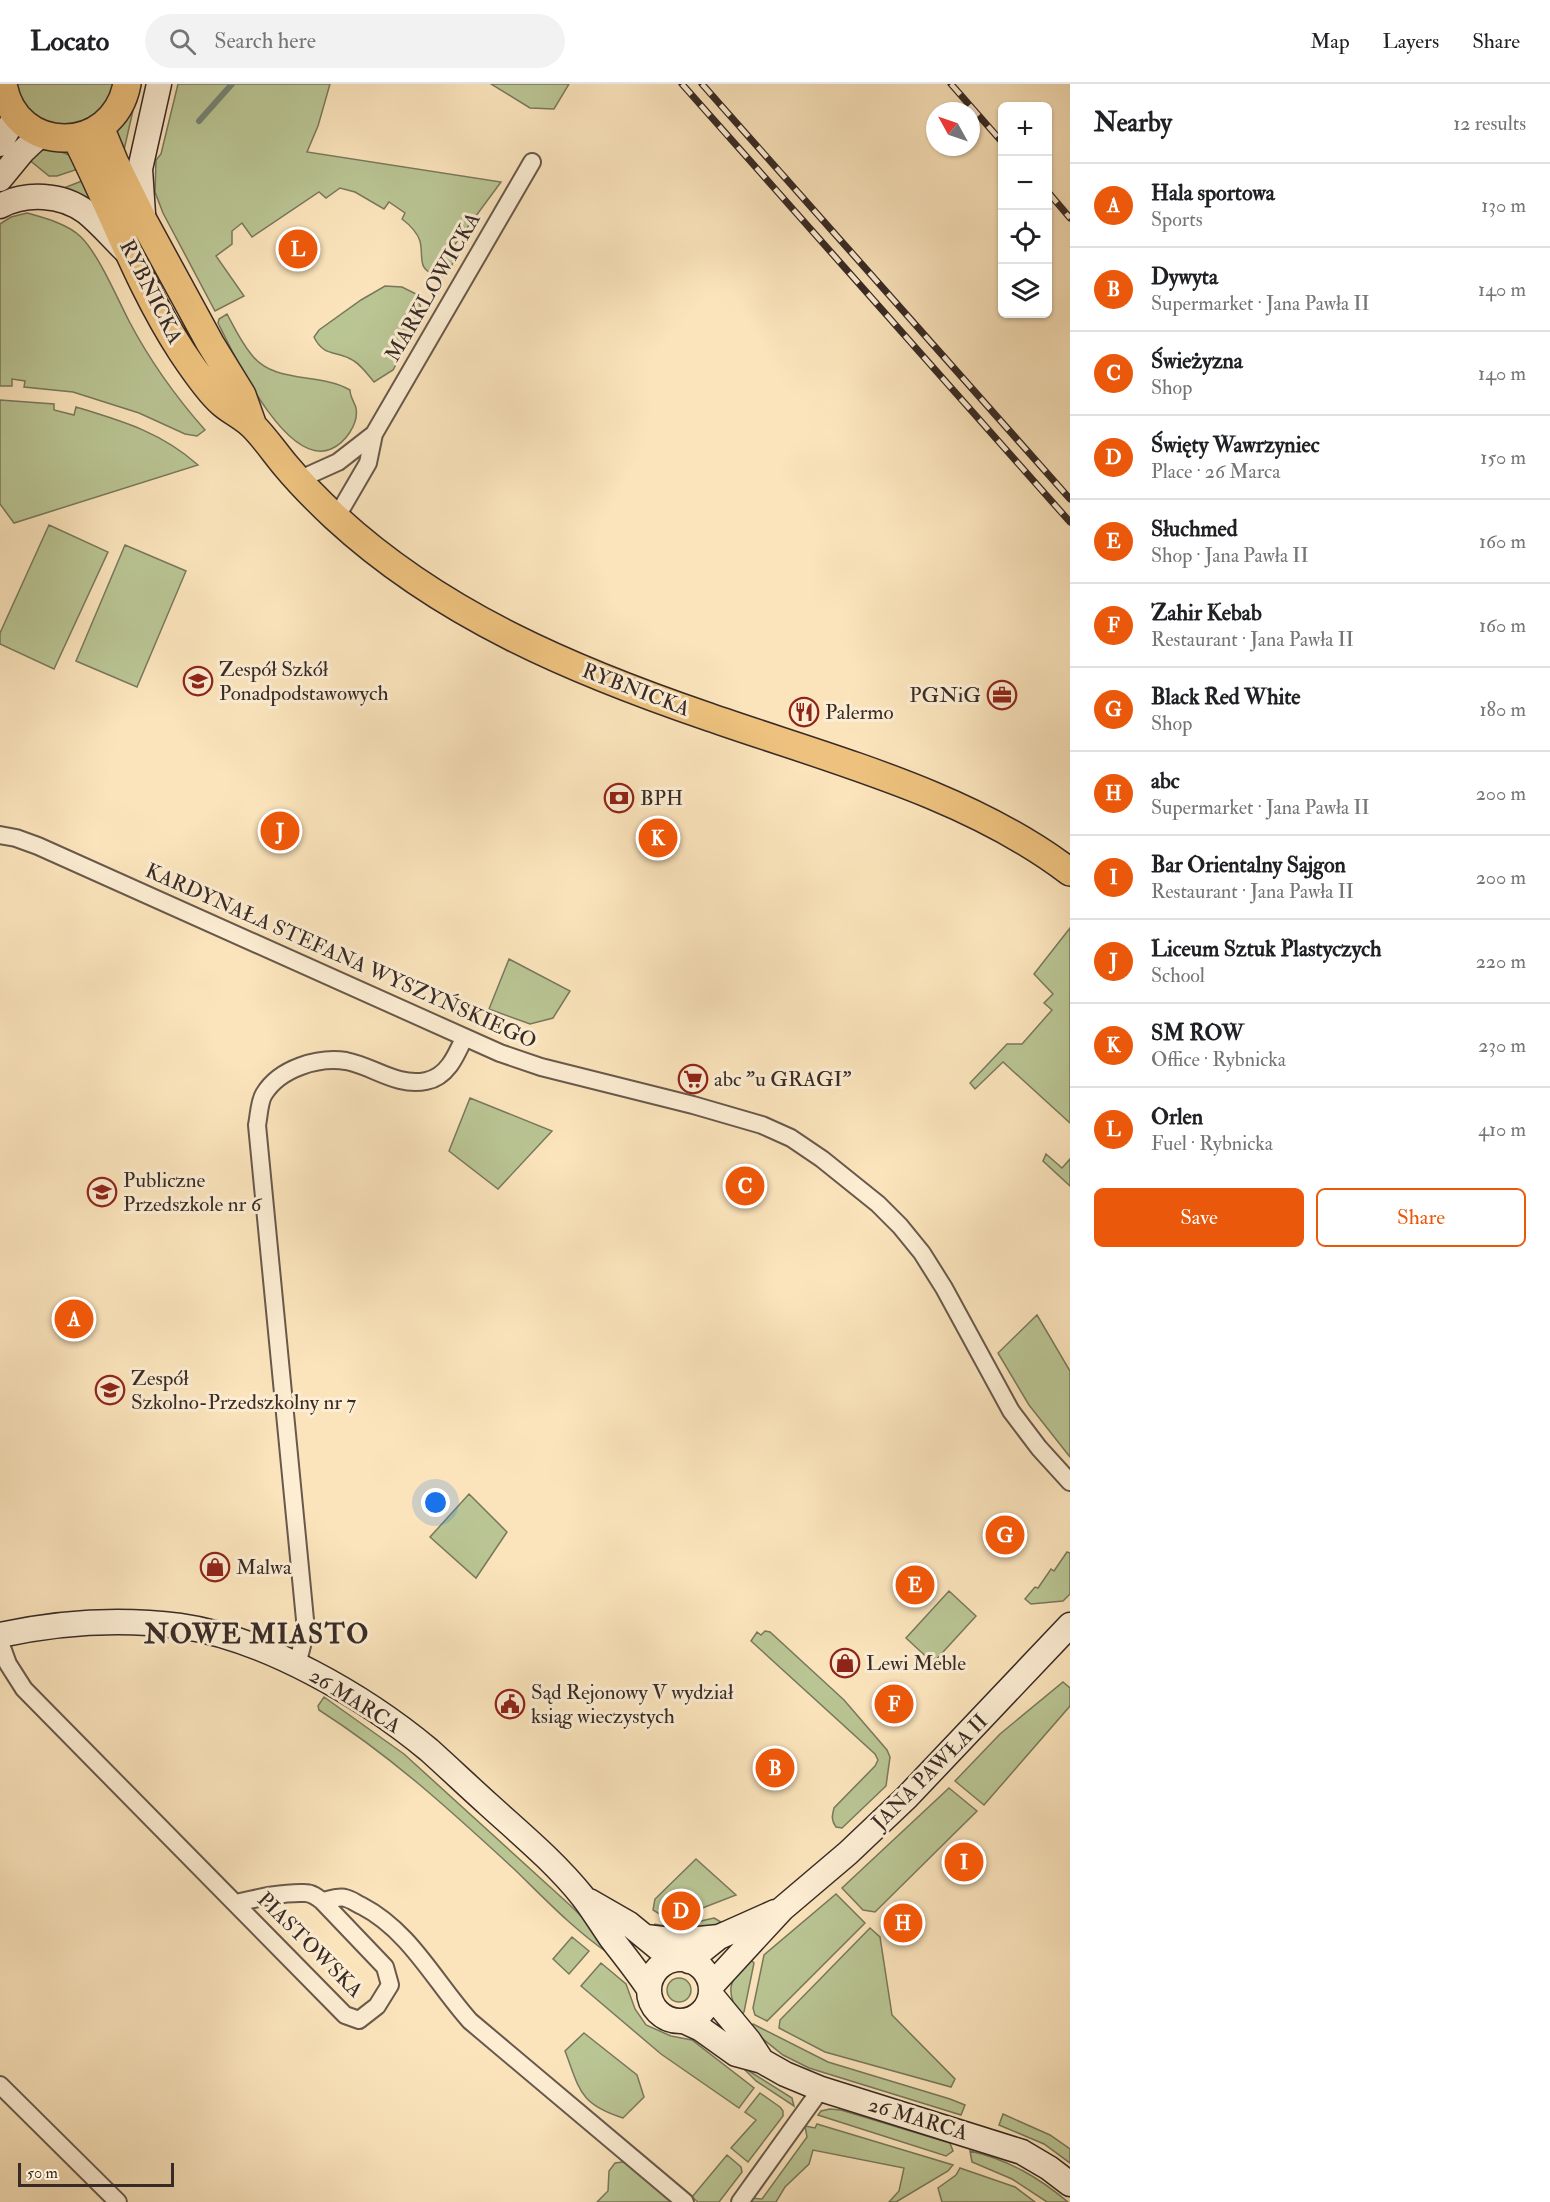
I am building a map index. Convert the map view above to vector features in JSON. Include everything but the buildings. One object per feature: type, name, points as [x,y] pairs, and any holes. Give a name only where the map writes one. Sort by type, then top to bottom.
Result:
[{"type":"main road","points":[[3,84],[6,98],[16,115],[27,126],[41,134],[58,138],[88,132],[117,109],[127,84]]},
{"type":"main road","name":"RYBNICKA","points":[[88,132],[114,161],[143,220],[210,343],[242,395],[253,426]]},
{"type":"main road","name":"RYBNICKA","points":[[88,132],[130,256],[183,354],[220,401],[253,426],[298,480],[336,518],[373,548],[428,589],[486,625],[529,647],[618,685],[871,773],[952,804],[991,822],[1031,845],[1070,872]]},
{"type":"street","points":[[143,220],[140,169],[159,84]]},
{"type":"street","points":[[0,144],[16,115]]},
{"type":"street","points":[[0,179],[23,151],[41,134]]},
{"type":"street","name":"MARKLOWICKA","points":[[336,518],[368,463],[374,434],[532,162]]},
{"type":"street","points":[[0,206],[28,197],[51,198],[70,204],[87,213],[130,256]]},
{"type":"street","name":"MARKLOWICKA","points":[[298,480],[338,462],[374,434]]},
{"type":"street","name":"KARDYNAŁA STEFANA WYSZYŃSKIEGO","points":[[0,835],[38,846],[464,1038],[541,1067],[711,1110],[762,1125],[791,1138],[822,1159],[878,1204],[922,1253],[944,1288],[1011,1411],[1039,1449],[1070,1482]]},
{"type":"street","points":[[297,1665],[306,1630],[257,1125],[263,1095],[275,1081],[302,1065],[323,1061],[346,1061],[405,1082],[427,1081],[444,1072],[452,1064],[464,1038]]},
{"type":"street","name":"26 MARCA","points":[[0,1635],[83,1622],[128,1622],[181,1626],[233,1639],[270,1652],[297,1665],[364,1704],[428,1750],[514,1827],[582,1897],[649,1989]]},
{"type":"street","name":"JANA PAWŁA II","points":[[711,1991],[782,1909],[848,1853],[907,1797],[1070,1625]]},
{"type":"street","name":"PIASTOWSKA","points":[[0,1642],[8,1664],[24,1689],[345,2015],[359,2020],[377,2006],[390,1985],[385,1967],[322,1901],[306,1893],[236,1903]]},
{"type":"street","points":[[322,1901],[344,1897],[377,1914],[393,1926],[470,2020],[685,2202]]},
{"type":"street","name":"26 MARCA","points":[[582,1897],[629,1924],[681,1960]]},
{"type":"street","name":"JANA PAWŁA II","points":[[681,1960],[719,1936],[782,1909]]},
{"type":"street","points":[[646,1937],[679,1941],[719,1936]]},
{"type":"street","points":[[681,1960],[704,1969],[711,1991],[705,2009],[699,2015],[684,2021],[673,2020],[659,2013],[651,2000],[649,1989],[659,1967],[681,1960]]},
{"type":"street","name":"26 MARCA","points":[[711,1991],[762,2061]]},
{"type":"street","name":"26 MARCA","points":[[684,2021],[701,2029],[736,2054],[762,2061],[785,2074],[821,2089],[1009,2147],[1036,2160],[1070,2184]]},
{"type":"street","points":[[0,2085],[118,2202]]},
{"type":"street","points":[[740,2202],[821,2089]]},
{"type":"green space","points":[[14,84],[114,84],[106,102],[95,116],[77,125],[67,126],[47,123],[30,113],[22,104]]},
{"type":"green space","points":[[139,84],[124,150],[115,135],[117,126]]},
{"type":"green space","points":[[178,84],[330,84],[318,126],[307,152],[501,182],[453,247],[460,251],[446,275],[442,277],[430,273],[423,266],[420,241],[413,229],[402,219],[405,213],[389,202],[384,209],[355,192],[340,188],[326,198],[319,192],[252,237],[242,223],[232,231],[232,244],[216,256],[244,296],[215,311],[163,213],[155,192],[156,160],[161,154]]},
{"type":"green space","points":[[491,84],[569,84],[554,109],[530,108]]},
{"type":"green space","points":[[51,148],[69,155],[81,168],[57,176],[49,176],[27,158],[38,151]]},
{"type":"green space","points":[[87,179],[103,212],[56,191]]},
{"type":"green space","points":[[27,213],[70,228],[88,245],[154,364],[205,430],[197,436],[185,434],[139,413],[73,392],[24,387],[25,381],[12,379],[12,386],[0,386],[0,224],[11,217]]},
{"type":"green space","points":[[385,286],[402,287],[420,296],[422,311],[420,321],[393,370],[374,382],[357,363],[322,348],[314,337],[319,330]]},
{"type":"green space","points":[[227,314],[244,345],[261,364],[285,374],[325,381],[350,390],[356,408],[355,420],[350,432],[341,442],[331,449],[314,450],[297,442],[280,426],[249,382],[218,323],[219,319]]},
{"type":"green space","points":[[0,400],[54,404],[54,410],[74,415],[76,407],[109,417],[170,444],[198,465],[14,523],[0,504]]},
{"type":"green space","points":[[49,525],[108,552],[54,669],[0,644],[0,633]]},
{"type":"green space","points":[[125,545],[186,571],[137,687],[76,661]]},
{"type":"green space","points":[[1070,928],[1070,1123],[1003,1062],[975,1089],[970,1083],[1007,1044],[1022,1044],[1052,1010],[1044,1003],[1053,994],[1034,974]]},
{"type":"green space","points":[[509,959],[570,991],[553,1018],[530,1024],[489,1009]]},
{"type":"green space","points":[[470,1098],[552,1131],[498,1189],[449,1151]]},
{"type":"green space","points":[[1046,1154],[1062,1168],[1070,1159],[1070,1186],[1043,1161]]},
{"type":"green space","points":[[1037,1315],[1070,1371],[1070,1457],[1029,1405],[998,1353]]},
{"type":"green space","points":[[469,1494],[507,1532],[476,1578],[430,1537]]},
{"type":"green space","points":[[1067,1552],[1070,1553],[1070,1594],[1063,1601],[1031,1604],[1025,1599],[1035,1587],[1038,1588],[1051,1569],[1054,1571]]},
{"type":"green space","points":[[949,1591],[976,1616],[933,1663],[906,1638]]},
{"type":"green space","points":[[765,1631],[770,1632],[844,1700],[887,1750],[890,1757],[886,1786],[842,1828],[836,1827],[833,1822],[834,1808],[875,1766],[878,1760],[875,1754],[751,1641],[757,1632],[761,1635]]},
{"type":"green space","points":[[1063,1682],[1070,1688],[1070,1706],[984,1805],[955,1781],[1000,1734]]},
{"type":"green space","points":[[324,1697],[404,1754],[572,1907],[596,1931],[608,1953],[570,1923],[490,1846],[419,1784],[371,1746],[319,1710],[318,1706]]},
{"type":"green space","points":[[949,1788],[977,1811],[875,1912],[863,1910],[842,1888]]},
{"type":"green space","points":[[696,1859],[736,1895],[687,1914],[681,1904],[674,1906],[674,1917],[661,1915],[653,1910],[655,1899]]},
{"type":"green space","points":[[836,1894],[865,1923],[767,2021],[755,2015],[753,2008],[764,1955]]},
{"type":"green space","points":[[714,1918],[721,1922],[696,1931],[654,1927],[655,1924],[681,1929]]},
{"type":"green space","points":[[870,1928],[880,1937],[892,2015],[955,2079],[951,2087],[825,2052],[779,2028],[780,2020]]},
{"type":"green space","points":[[572,1937],[589,1951],[569,1974],[553,1959]]},
{"type":"green space","points":[[749,1958],[754,1963],[744,2012],[740,2016],[732,1999],[731,1986],[737,1973]]},
{"type":"green space","points":[[601,1963],[626,1984],[635,2009],[646,2025],[671,2036],[692,2040],[754,2088],[739,2108],[661,2054],[581,1986]]},
{"type":"green space","points":[[679,1978],[684,1979],[690,1985],[690,1995],[684,2001],[679,2002],[674,2001],[668,1995],[667,1990],[668,1985],[674,1979]]},
{"type":"green space","points":[[753,2024],[828,2062],[965,2105],[961,2115],[809,2068],[783,2055],[748,2027]]},
{"type":"green space","points":[[584,2033],[637,2075],[644,2097],[623,2118],[597,2107],[589,2101],[578,2086],[565,2051]]},
{"type":"green space","points":[[741,2066],[792,2098],[794,2106],[756,2081]]},
{"type":"green space","points":[[760,2093],[780,2107],[783,2116],[748,2162],[731,2148],[756,2120],[745,2112]]},
{"type":"green space","points":[[841,2110],[950,2143],[953,2151],[946,2156],[818,2115],[821,2111]]},
{"type":"green space","points":[[1003,2114],[1050,2135],[1070,2149],[1070,2163],[1044,2144],[999,2125]]},
{"type":"green space","points":[[817,2124],[953,2165],[948,2171],[896,2202],[889,2202],[899,2191],[904,2168],[813,2150],[809,2164],[785,2187],[776,2202],[748,2202],[750,2198],[762,2199],[807,2137],[805,2126],[815,2128]]},
{"type":"green space","points":[[970,2151],[998,2159],[1022,2170],[1068,2202],[1047,2202],[1012,2179],[972,2162]]},
{"type":"green space","points":[[727,2155],[741,2167],[742,2172],[719,2202],[698,2202],[692,2197]]},
{"type":"green space","points":[[627,2162],[674,2202],[597,2202],[608,2191],[609,2171],[615,2163]]},
{"type":"green space","points":[[960,2168],[1015,2187],[1035,2202],[942,2202],[938,2188],[956,2175]]},
{"type":"waterway","points":[[199,121],[232,84]]},
{"type":"railway","points":[[682,84],[1070,522]]},
{"type":"railway","points":[[702,84],[1070,499]]},
{"type":"railway","points":[[951,84],[998,137]]},
{"type":"railway","points":[[1052,197],[1070,218]]},
{"type":"place","name":"Orlen","points":[[298,249]]},
{"type":"place","name":"Zespół Szkół Ponadpodstawowych","points":[[198,681]]},
{"type":"place","name":"PGNiG","points":[[1002,695]]},
{"type":"place","name":"Palermo","points":[[804,712]]},
{"type":"place","name":"BPH","points":[[619,798]]},
{"type":"place","name":"Liceum Sztuk Plastyczych","points":[[280,831]]},
{"type":"place","name":"SM ROW","points":[[658,838]]},
{"type":"place","name":"abc \"u GRAGI\"","points":[[693,1079]]},
{"type":"place","name":"Świeżyzna","points":[[745,1186]]},
{"type":"place","name":"Publiczne Przedszkole nr 6","points":[[102,1192]]},
{"type":"place","name":"Hala sportowa","points":[[74,1319]]},
{"type":"place","name":"Zespół Szkolno-Przedszkolny nr 7","points":[[110,1390]]},
{"type":"place","name":"Black Red White","points":[[1005,1535]]},
{"type":"place","name":"Malwa","points":[[215,1567]]},
{"type":"place","name":"Słuchmed","points":[[915,1585]]},
{"type":"place","name":"Lewi Meble","points":[[845,1663]]},
{"type":"place","name":"Sąd Rejonowy V wydział ksiąg wieczystych","points":[[510,1704]]},
{"type":"place","name":"Zahir Kebab","points":[[894,1704]]},
{"type":"place","name":"Dywyta","points":[[775,1768]]},
{"type":"place","name":"Bar Orientalny Sajgon","points":[[964,1862]]},
{"type":"place","name":"Święty Wawrzyniec","points":[[681,1911]]},
{"type":"place","name":"abc","points":[[903,1923]]},
{"type":"district","name":"NOWE MIASTO","points":[[257,1634]]}]
